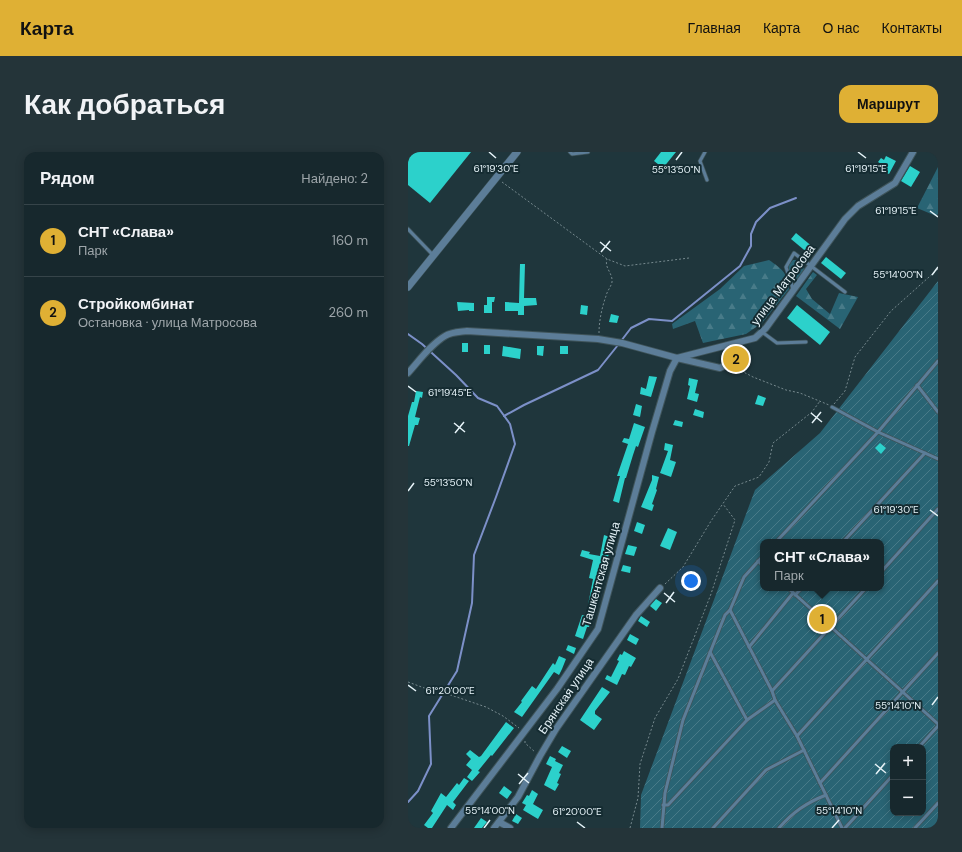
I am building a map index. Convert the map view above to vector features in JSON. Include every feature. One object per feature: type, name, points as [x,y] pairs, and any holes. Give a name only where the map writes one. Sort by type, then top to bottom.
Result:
[{"type":"street","points":[[408,287],[517,152]]},
{"type":"street","name":"улица Матросова","points":[[408,373],[435,344],[446,335],[456,332],[598,339],[622,342],[677,358],[755,338],[766,328],[846,219],[858,206],[895,183],[913,152]]},
{"type":"street","points":[[677,358],[720,368],[728,364],[731,357],[730,351],[726,346]]},
{"type":"street","name":"Ташкентская улица","points":[[451,828],[557,689],[598,629],[652,432],[670,371],[677,358]]},
{"type":"street","name":"Брянская улица","points":[[494,828],[518,797],[556,729],[636,615],[660,588]]},
{"type":"street","points":[[499,822],[510,828]]},
{"type":"lane","points":[[570,152],[572,154],[588,152]]},
{"type":"lane","points":[[705,152],[700,161],[707,180]]},
{"type":"lane","points":[[408,228],[434,256]]},
{"type":"lane","points":[[794,290],[786,267],[794,253],[845,292]]},
{"type":"lane","points":[[762,332],[777,342],[806,342]]},
{"type":"lane","points":[[779,539],[878,432],[938,361]]},
{"type":"lane","points":[[917,385],[938,412]]},
{"type":"lane","points":[[832,407],[878,432],[938,459]]},
{"type":"lane","points":[[846,539],[925,453]]},
{"type":"lane","points":[[884,569],[938,509]]},
{"type":"lane","points":[[662,828],[665,792],[683,720],[725,615],[730,610],[744,577],[758,561]]},
{"type":"lane","points":[[797,736],[938,581]]},
{"type":"lane","points":[[791,591],[938,725],[921,744]]},
{"type":"lane","points":[[749,646],[798,591]]},
{"type":"lane","points":[[772,691],[863,591]]},
{"type":"lane","points":[[730,610],[772,691],[775,700],[797,736],[843,828],[890,778]]},
{"type":"lane","points":[[710,652],[747,720]]},
{"type":"lane","points":[[820,783],[938,653]]},
{"type":"lane","points":[[663,806],[668,805],[747,720],[775,700]]},
{"type":"lane","points":[[713,828],[766,770],[804,750]]},
{"type":"lane","points":[[779,828],[791,814],[811,801],[826,795]]},
{"type":"lane","points":[[915,828],[938,803]]},
{"type":"path","points":[[496,178],[607,259],[625,266],[689,258]]},
{"type":"path","points":[[598,339],[599,326],[606,296],[612,284],[612,276],[607,269],[607,259]]},
{"type":"path","points":[[728,364],[753,377],[780,388],[800,393],[832,407],[845,391],[855,357],[891,311],[938,269]]},
{"type":"path","points":[[660,588],[683,567],[735,486],[759,477],[769,462],[773,443],[812,412],[820,401]]},
{"type":"path","points":[[630,828],[638,798],[640,764],[655,718],[678,679],[711,594],[735,520],[723,504]]},
{"type":"path","points":[[408,682],[486,707],[503,716],[524,732],[525,743],[540,756]]},
{"type":"path","points":[[557,689],[564,689],[581,694]]},
{"type":"green space","points":[[938,167],[938,214],[936,216],[917,208]]},
{"type":"green space","points":[[769,260],[783,272],[787,279],[789,289],[762,323],[746,334],[703,343],[695,321],[673,329],[672,324],[720,289],[744,266]]},
{"type":"green space","points":[[793,260],[799,260],[803,263],[804,271],[796,283],[792,280],[788,266]]},
{"type":"green space","points":[[813,272],[817,275],[806,289],[812,299],[830,314],[839,293],[858,297],[840,329],[796,296]]},
{"type":"green space","points":[[938,281],[938,828],[640,828],[641,795],[755,490],[820,433]]},
{"type":"building","points":[[408,152],[471,152],[430,203],[408,185]]},
{"type":"building","points":[[661,152],[676,152],[663,168],[654,161]]},
{"type":"building","points":[[886,156],[896,161],[889,174],[879,169],[881,164],[878,162],[881,158],[884,160]]},
{"type":"building","points":[[910,166],[920,172],[911,187],[901,181]]},
{"type":"building","points":[[796,233],[814,248],[809,254],[791,239]]},
{"type":"building","points":[[826,257],[846,273],[841,279],[821,263]]},
{"type":"building","points":[[520,264],[525,264],[524,298],[536,298],[537,305],[524,306],[524,315],[518,315],[518,311],[505,311],[505,302],[519,303]]},
{"type":"building","points":[[487,297],[495,297],[494,302],[492,302],[492,313],[484,313],[484,305],[487,305]]},
{"type":"building","points":[[457,302],[474,303],[474,311],[458,311]]},
{"type":"building","points":[[581,305],[588,306],[587,315],[580,314]]},
{"type":"building","points":[[797,305],[830,332],[820,345],[787,318]]},
{"type":"building","points":[[611,314],[619,316],[617,323],[609,322]]},
{"type":"building","points":[[462,343],[468,343],[468,352],[462,352]]},
{"type":"building","points":[[484,345],[490,345],[490,354],[484,354]]},
{"type":"building","points":[[503,346],[521,349],[520,359],[502,356]]},
{"type":"building","points":[[537,346],[544,346],[543,356],[537,355]]},
{"type":"building","points":[[560,346],[568,346],[568,354],[560,354]]},
{"type":"building","points":[[649,376],[657,377],[651,397],[640,394],[641,387],[646,389]]},
{"type":"building","points":[[689,378],[698,380],[695,393],[699,394],[697,402],[687,399],[690,386],[688,385]]},
{"type":"building","points":[[416,391],[423,392],[422,398],[420,397],[415,417],[420,418],[418,425],[415,425],[408,446],[408,416],[412,402],[414,402]]},
{"type":"building","points":[[758,395],[766,398],[763,406],[755,404]]},
{"type":"building","points":[[636,404],[642,406],[640,417],[633,415]]},
{"type":"building","points":[[695,409],[704,412],[703,418],[693,415]]},
{"type":"building","points":[[675,420],[683,422],[682,427],[673,425]]},
{"type":"building","points":[[634,423],[645,427],[638,447],[636,446],[625,478],[619,503],[613,501],[620,476],[617,476],[628,444],[622,442],[624,438],[629,439]]},
{"type":"building","points":[[665,443],[673,445],[670,460],[676,462],[671,477],[660,473],[668,451],[664,450]]},
{"type":"building","points":[[880,443],[886,448],[881,454],[875,448]]},
{"type":"building","points":[[652,475],[659,477],[657,490],[652,504],[654,505],[652,511],[641,507],[652,480]]},
{"type":"building","points":[[637,522],[645,525],[642,534],[634,531]]},
{"type":"building","points":[[668,528],[677,532],[670,550],[660,546]]},
{"type":"building","points":[[604,535],[613,538],[595,607],[588,605],[593,579],[589,578],[593,560],[580,556],[582,550],[590,552],[589,554],[600,556]]},
{"type":"building","points":[[628,545],[637,547],[634,556],[625,554]]},
{"type":"building","points":[[623,565],[631,567],[630,573],[621,571]]},
{"type":"building","points":[[656,599],[662,603],[656,611],[650,606]]},
{"type":"building","points":[[582,615],[592,618],[583,639],[575,636]]},
{"type":"building","points":[[641,616],[650,622],[647,627],[638,621]]},
{"type":"building","points":[[630,634],[639,639],[636,645],[627,640]]},
{"type":"building","points":[[568,645],[576,648],[574,654],[566,650]]},
{"type":"building","points":[[624,651],[636,658],[631,667],[629,666],[625,675],[622,674],[617,685],[605,679],[607,675],[611,677],[619,661],[617,660],[620,654],[622,655]]},
{"type":"building","points":[[559,656],[566,659],[559,675],[554,672],[522,717],[514,712],[532,686],[536,689],[553,663],[555,665]]},
{"type":"building","points":[[602,687],[610,692],[595,711],[595,714],[602,719],[594,730],[580,720]]},
{"type":"building","points":[[506,722],[514,728],[478,771],[480,772],[472,781],[467,777],[472,770],[466,765],[471,759],[466,754],[470,750],[479,757],[481,756]]},
{"type":"building","points":[[562,746],[571,751],[567,758],[558,752]]},
{"type":"building","points":[[550,756],[556,759],[555,761],[563,765],[559,773],[561,774],[557,783],[559,784],[555,791],[544,785],[552,767],[546,764]]},
{"type":"building","points":[[464,778],[469,781],[453,802],[456,805],[453,810],[447,805],[432,828],[428,828],[424,825],[433,813],[431,811],[441,793],[446,797],[457,783],[459,785]]},
{"type":"building","points":[[504,786],[512,792],[507,799],[499,793]]},
{"type":"building","points":[[532,790],[538,794],[533,804],[543,810],[538,819],[523,810],[526,805],[522,803],[527,795],[529,796]]},
{"type":"building","points":[[516,814],[522,818],[518,824],[512,821]]},
{"type":"building","points":[[481,818],[487,822],[482,828],[474,828]]},
{"type":"waterway","points":[[621,341],[631,328],[649,319],[672,321],[740,266],[751,246],[751,234],[756,222],[770,208],[796,198]]},
{"type":"waterway","points":[[408,334],[422,344],[456,375],[478,398],[497,406],[510,424],[515,444],[474,555],[472,603],[457,671],[429,716],[431,764],[418,791],[408,802]]},
{"type":"waterway","points":[[504,416],[598,370],[618,345]]},
{"type":"place","name":"Стройкомбинат","points":[[736,359]]},
{"type":"place","name":"СНТ «Слава»","points":[[822,619]]}]
